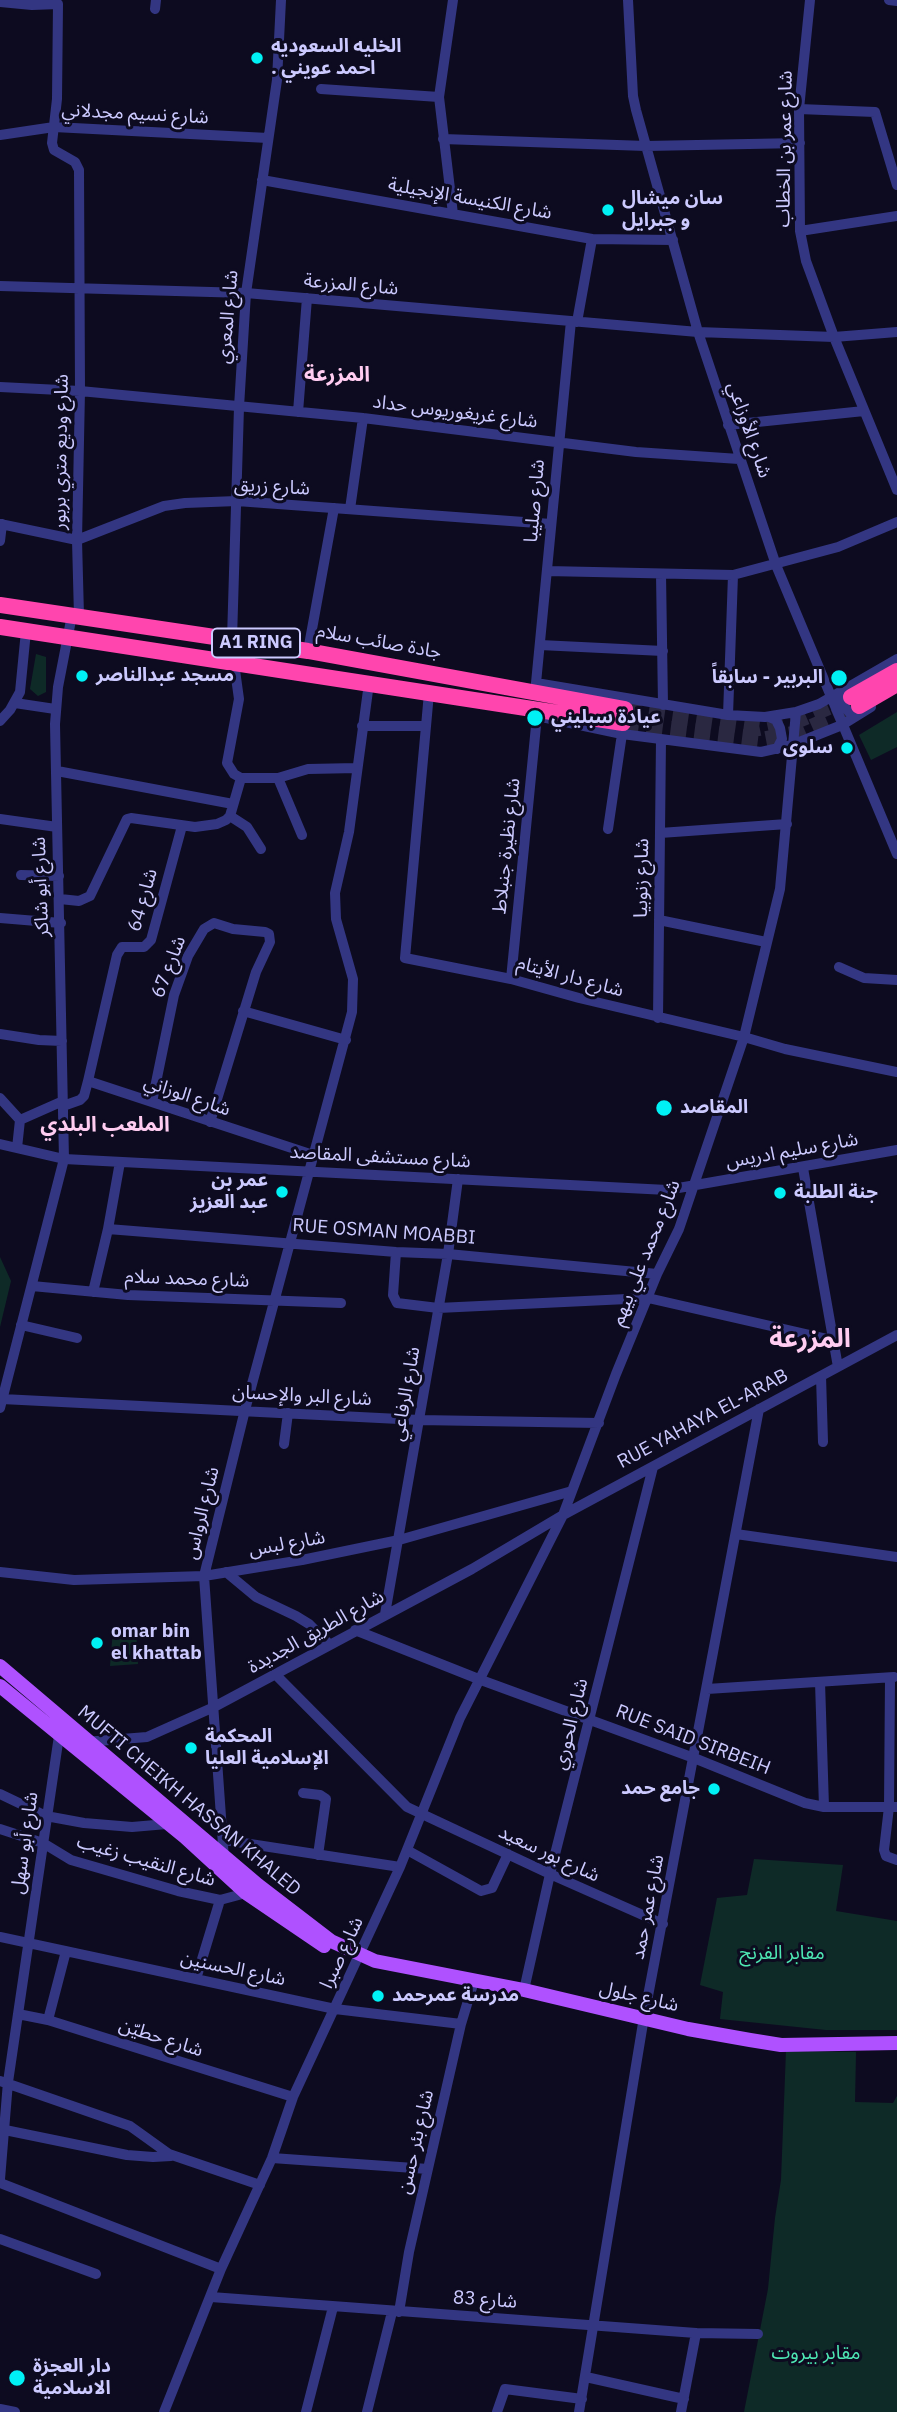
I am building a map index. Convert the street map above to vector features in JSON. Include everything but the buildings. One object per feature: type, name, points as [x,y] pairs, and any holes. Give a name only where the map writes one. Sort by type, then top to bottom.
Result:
[{"type":"highway","name":"جادة صائب سلام","points":[[0,605],[232,639],[440,674],[539,695],[623,722]]},
{"type":"highway","name":"جادة صائب سلام","points":[[0,627],[623,722]]},
{"type":"highway","points":[[854,701],[897,671]]},
{"type":"highway","points":[[440,674],[536,683]]},
{"type":"highway","points":[[854,701],[897,684]]},
{"type":"highway","points":[[429,694],[537,716]]},
{"type":"main road","name":"MUFTI CHEIKH HASSAN KHALED","points":[[0,1667],[224,1848],[258,1885],[331,1941],[359,1957]]},
{"type":"main road","name":"MUFTI CHEIKH HASSAN KHALED","points":[[0,1686],[246,1893],[302,1933],[338,1954],[359,1957]]},
{"type":"main road","name":"شارع جلول","points":[[359,1957],[524,1990],[723,2036],[781,2045],[897,2043]]},
{"type":"street","name":"شارع المعري","points":[[232,639],[239,407],[246,293],[276,80],[281,0]]},
{"type":"street","points":[[453,0],[439,97],[453,214]]},
{"type":"street","name":"شارع الأوزاعي","points":[[628,0],[633,96],[698,332],[776,565],[897,854]]},
{"type":"street","name":"شارع عمر بن الخطاب","points":[[810,0],[799,109],[800,230],[806,261],[834,337],[897,490]]},
{"type":"street","points":[[889,0],[897,1]]},
{"type":"street","points":[[0,2],[58,4],[54,127]]},
{"type":"street","points":[[321,89],[439,97]]},
{"type":"street","points":[[799,109],[875,112],[897,185]]},
{"type":"street","name":"شارع نسيم مجدلاني","points":[[0,135],[54,127],[268,138]]},
{"type":"street","name":"شارع وديع متري بربور","points":[[54,127],[54,150],[75,162],[79,170],[80,391],[76,616]]},
{"type":"street","points":[[443,139],[646,146],[800,143]]},
{"type":"street","name":"شارع الكنيسة الإنجيلية","points":[[262,180],[592,239],[673,240]]},
{"type":"street","points":[[800,230],[897,216]]},
{"type":"street","name":"شارع صليبا","points":[[536,683],[557,443],[574,322],[592,239]]},
{"type":"street","name":"شارع المزرعة","points":[[0,286],[246,293],[698,332],[834,337],[897,332]]},
{"type":"street","points":[[298,412],[306,298]]},
{"type":"street","name":"شارع غريغوريوس حداد","points":[[0,387],[80,391],[363,418],[636,452],[739,459]]},
{"type":"street","points":[[728,425],[863,411]]},
{"type":"street","points":[[350,509],[363,418]]},
{"type":"street","name":"شارع زريق","points":[[77,540],[164,506],[237,501],[481,521],[551,524]]},
{"type":"street","points":[[307,651],[334,508]]},
{"type":"street","points":[[547,571],[733,575],[838,547],[897,522]]},
{"type":"street","points":[[0,541],[1,524],[77,540]]},
{"type":"street","points":[[660,574],[663,705]]},
{"type":"street","points":[[728,715],[733,575]]},
{"type":"street","name":"شارع أبو شاكر","points":[[1,1403],[64,1159],[55,709],[68,638],[76,616]]},
{"type":"street","points":[[0,721],[15,703],[22,679],[26,631]]},
{"type":"street","points":[[540,645],[663,651]]},
{"type":"street","points":[[854,701],[897,659]]},
{"type":"street","points":[[234,663],[239,699],[227,764],[229,769],[241,778],[278,778],[308,769],[357,768]]},
{"type":"street","name":"شارع الرواس","points":[[224,1872],[204,1576],[308,1171],[346,1040],[353,1000],[353,979],[339,931],[335,893],[349,832],[369,683]]},
{"type":"street","points":[[536,683],[728,715],[771,718],[779,724],[782,739],[777,749]]},
{"type":"street","points":[[765,717],[796,712],[831,697],[854,701],[897,692]]},
{"type":"street","points":[[362,726],[425,726],[429,694]]},
{"type":"street","name":"جادة صائب سلام","points":[[537,716],[623,722],[661,739],[761,752],[792,745],[842,725],[854,701]]},
{"type":"street","points":[[15,703],[55,709]]},
{"type":"street","name":"شارع محمد علي بيهم","points":[[563,1514],[616,1374],[657,1274],[679,1229],[744,1037],[780,889],[796,712]]},
{"type":"street","name":"شارع نظيرة جنبلاط","points":[[512,979],[537,716]]},
{"type":"street","points":[[608,829],[623,722]]},
{"type":"street","name":"شارع دار الأيتام","points":[[425,726],[405,939],[404,956],[407,960],[512,979],[785,1049],[897,1072]]},
{"type":"street","name":"شارع زنوبيا","points":[[658,1017],[661,739]]},
{"type":"street","points":[[57,771],[232,810],[261,849]]},
{"type":"street","points":[[60,899],[79,901],[90,897],[127,820],[131,818],[182,826],[209,826],[226,820],[232,810],[241,778]]},
{"type":"street","points":[[278,778],[302,835]]},
{"type":"street","points":[[0,819],[57,827]]},
{"type":"street","points":[[660,833],[787,824]]},
{"type":"street","name":"شارع 64","points":[[88,1081],[117,955],[122,947],[144,947],[151,940],[182,826]]},
{"type":"street","points":[[20,875],[59,876]]},
{"type":"street","points":[[0,918],[61,923]]},
{"type":"street","points":[[659,920],[765,943]]},
{"type":"street","name":"شارع 67","points":[[152,1102],[174,995],[188,956],[204,929],[214,923],[233,929],[260,930],[270,937],[243,1011]]},
{"type":"street","points":[[839,967],[864,978],[897,980]]},
{"type":"street","points":[[211,1122],[243,1011],[346,1040]]},
{"type":"street","points":[[0,1034],[62,1041]]},
{"type":"street","points":[[20,1120],[80,1100],[84,1097],[88,1081]]},
{"type":"street","name":"شارع الوزاني","points":[[88,1081],[313,1155]]},
{"type":"street","points":[[0,1098],[20,1120]]},
{"type":"street","points":[[16,1148],[20,1120]]},
{"type":"street","name":"شارع مستشفى المقاصد","points":[[0,1144],[64,1159],[120,1163],[657,1190],[693,1186]]},
{"type":"street","name":"شارع سليم ادريس","points":[[693,1186],[897,1150]]},
{"type":"street","points":[[93,1293],[120,1163]]},
{"type":"street","points":[[803,1168],[838,1367]]},
{"type":"street","name":"شارع الرفاعي","points":[[385,1614],[449,1254],[458,1179]]},
{"type":"street","name":"RUE OSMAN MOABBI","points":[[108,1228],[449,1254],[657,1274]]},
{"type":"street","points":[[396,1252],[393,1295],[397,1303],[439,1308],[648,1298],[832,1340]]},
{"type":"street","name":"شارع محمد سلام","points":[[32,1286],[93,1293],[341,1303]]},
{"type":"street","points":[[21,1325],[77,1338]]},
{"type":"street","name":"RUE YAHAYA EL-ARAB","points":[[563,1514],[897,1335]]},
{"type":"street","points":[[821,1376],[823,1442]]},
{"type":"street","name":"شارع البر والإحسان","points":[[1,1403],[245,1410],[419,1420],[599,1423]]},
{"type":"street","name":"شارع عمر حمد","points":[[579,2412],[644,2017],[759,1409]]},
{"type":"street","points":[[284,1444],[288,1413]]},
{"type":"street","name":"شارع الحوري","points":[[524,1990],[550,1874],[653,1466]]},
{"type":"street","name":"شارع لبس","points":[[0,1572],[64,1580],[226,1573],[399,1540],[572,1491]]},
{"type":"street","name":"شارع الطريق الجديدة","points":[[88,1740],[116,1741],[147,1737],[214,1707],[472,1569],[563,1514]]},
{"type":"street","name":"شارع صبرا","points":[[164,2412],[221,2269],[260,2185],[293,2097],[400,1867],[460,1718],[563,1514]]},
{"type":"street","points":[[736,1534],[897,1557]]},
{"type":"street","points":[[226,1573],[256,1597],[309,1625],[330,1645]]},
{"type":"street","name":"RUE SAID SIRBEIH","points":[[355,1630],[694,1758],[791,1798],[824,1807],[893,1807]]},
{"type":"street","name":"شارع بور سعيد","points":[[275,1674],[405,1805],[663,1924]]},
{"type":"street","points":[[707,1689],[893,1678],[893,1807],[885,1854],[897,1860]]},
{"type":"street","points":[[820,1682],[824,1807]]},
{"type":"street","name":"شارع أبو سهل","points":[[0,2181],[5,2130],[4,2082],[18,2014],[62,1719]]},
{"type":"street","points":[[75,1749],[88,1740]]},
{"type":"street","points":[[303,1793],[320,1795],[326,1799],[318,1855]]},
{"type":"street","points":[[0,1794],[46,1816],[117,1826],[167,1824]]},
{"type":"street","name":"شارع النقيب زغيب","points":[[0,1829],[43,1843],[71,1860],[178,1891],[220,1900],[246,1893]]},
{"type":"street","points":[[224,1848],[318,1855],[400,1867]]},
{"type":"street","points":[[407,1850],[481,1891],[492,1888],[508,1854]]},
{"type":"street","points":[[196,1979],[220,1900]]},
{"type":"street","name":"شارع الحسنين","points":[[0,1937],[335,2009],[461,2025]]},
{"type":"street","points":[[48,2020],[66,1951]]},
{"type":"street","name":"شارع بئر حسن","points":[[367,2412],[396,2312],[461,2025],[474,1981]]},
{"type":"street","name":"شارع حطيّن","points":[[18,2014],[48,2020],[293,2097]]},
{"type":"street","points":[[4,2082],[130,2126],[164,2152],[260,2185]]},
{"type":"street","points":[[5,2130],[127,2155],[174,2155]]},
{"type":"street","points":[[271,2158],[428,2169]]},
{"type":"street","points":[[0,2181],[221,2269]]},
{"type":"street","points":[[0,2239],[96,2274]]},
{"type":"street","name":"شارع 83","points":[[211,2297],[696,2333],[758,2334]]},
{"type":"street","points":[[306,2412],[333,2307]]},
{"type":"street","points":[[681,2412],[696,2333]]},
{"type":"street","points":[[586,2377],[684,2399]]},
{"type":"street","points":[[497,2412],[505,2389],[582,2399]]},
{"type":"street","points":[[0,2409],[15,2412]]},
{"type":"green space","points":[[36,654],[46,657],[46,692],[38,696],[30,689]]},
{"type":"green space","points":[[897,712],[897,747],[871,760],[859,735]]},
{"type":"green space","points":[[0,1257],[11,1281],[0,1327]]},
{"type":"green space","points":[[136,1629],[138,1664],[110,1666],[113,1630]]},
{"type":"green space","name":"مقابر الفرنج","points":[[754,1859],[843,1865],[836,1911],[897,1921],[897,2030],[826,2030],[720,2019],[723,1992],[700,1985],[717,1898],[747,1895]]},
{"type":"green space","name":"مقابر بيروت","points":[[786,2051],[856,2052],[855,2102],[893,2103],[897,2096],[897,2412],[744,2412],[768,2289],[781,2180]]},
{"type":"tunnel","points":[[625,709],[759,728],[801,719],[849,698]]},
{"type":"tunnel","points":[[623,723],[761,740],[798,733],[852,709]]},
{"type":"place","name":"الخليه السعوديه . احمد عويني","points":[[257,58]]},
{"type":"place","name":"سان ميشال و جبرايل","points":[[608,210]]},
{"type":"place","name":"مسجد عبدالناصر","points":[[82,676]]},
{"type":"place","name":"البربير - سابقاً","points":[[839,678]]},
{"type":"place","name":"عيادة سبليني","points":[[535,718]]},
{"type":"place","name":"سلوى","points":[[847,748]]},
{"type":"place","name":"المقاصد","points":[[664,1108]]},
{"type":"place","name":"عمر بن عبد العزيز","points":[[282,1192]]},
{"type":"place","name":"جنة الطلبة","points":[[780,1193]]},
{"type":"place","name":"omar bin el khattab","points":[[97,1643]]},
{"type":"place","name":"المحكمة الإسلامية العليا","points":[[191,1748]]},
{"type":"place","name":"جامع حمد","points":[[714,1789]]},
{"type":"place","name":"مدرسة عمرحمد","points":[[378,1996]]},
{"type":"place","name":"دار العجزة الاسلامية","points":[[17,2378]]},
{"type":"district","name":"المزرعة","points":[[337,375]]},
{"type":"district","name":"الملعب البلدي","points":[[105,1125]]},
{"type":"district","name":"المزرعة","points":[[810,1339]]}]
